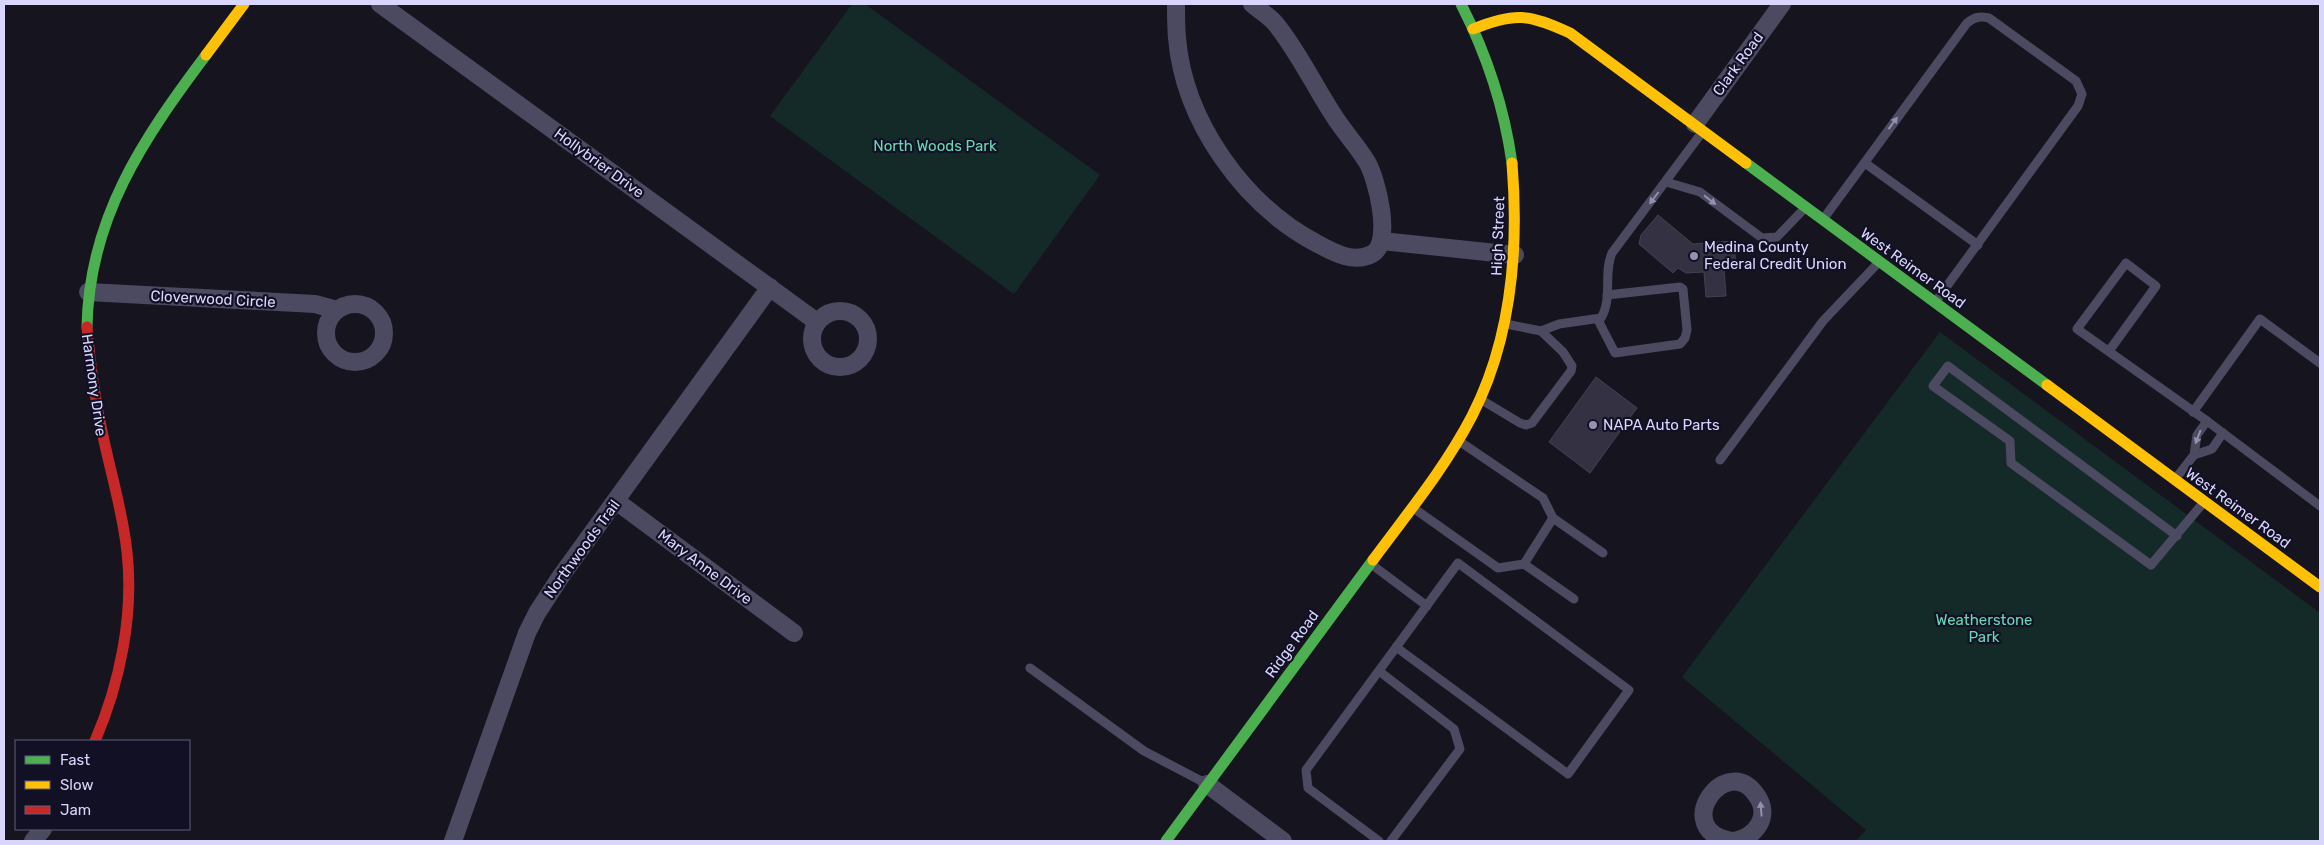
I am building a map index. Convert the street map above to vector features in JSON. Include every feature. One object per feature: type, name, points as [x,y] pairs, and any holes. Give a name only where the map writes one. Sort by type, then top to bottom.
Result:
[{"type":"street","name":"Harmony Drive","points":[[95,740],[106,717],[125,644],[128,577],[126,545],[101,436],[92,385],[87,340],[88,292],[96,252],[120,185],[138,152],[244,4]]},
{"type":"street","name":"Hollybrier Drive","points":[[380,4],[817,322]]},
{"type":"street","points":[[1176,4],[1177,39],[1184,74],[1203,127],[1224,162],[1268,211],[1306,238],[1332,252],[1355,259],[1374,254],[1382,241],[1380,196],[1368,163],[1336,119],[1274,22],[1252,4]]},
{"type":"street","name":"High Street","points":[[1443,465],[1480,399],[1504,323],[1515,255],[1514,175],[1507,129],[1495,84],[1462,4]]},
{"type":"street","name":"Clark Road","points":[[1699,128],[1782,4]]},
{"type":"street","name":"West Reimer Road","points":[[1473,29],[1498,18],[1521,16],[1545,21],[1570,34],[1617,66],[2320,587]]},
{"type":"street","points":[[1382,241],[1515,255]]},
{"type":"street","name":"Northwoods Trail","points":[[453,841],[516,663],[537,613],[770,287]]},
{"type":"street","name":"Cloverwood Circle","points":[[88,292],[315,304],[337,310]]},
{"type":"street","name":"Ridge Road","points":[[1166,841],[1443,465]]},
{"type":"street","name":"Mary Anne Drive","points":[[616,501],[794,632]]},
{"type":"street","points":[[1207,784],[1283,841]]},
{"type":"street","points":[[33,841],[41,830]]},
{"type":"lane","points":[[1823,220],[1967,23],[1980,16],[1989,18],[2076,81],[2082,94],[2078,106],[1935,303]]},
{"type":"lane","points":[[1540,331],[1559,324],[1598,320],[1605,311],[1607,267],[1612,253],[1666,182],[1699,128]]},
{"type":"lane","points":[[1865,163],[1978,245]]},
{"type":"lane","points":[[1666,182],[1700,192],[1762,238],[1777,236],[1805,207]]},
{"type":"lane","points":[[1720,460],[1823,321],[1880,262]]},
{"type":"lane","points":[[2109,352],[2156,286],[2126,263],[2077,329],[2109,352],[2207,421],[2320,506]]},
{"type":"lane","points":[[1598,320],[1615,353],[1680,344],[1686,336],[1683,289],[1680,287],[1607,294]]},
{"type":"lane","points":[[2194,412],[2260,319],[2320,362]]},
{"type":"lane","points":[[1480,399],[1520,424],[1526,425],[1532,423],[1571,371],[1572,366],[1563,352],[1540,331],[1504,323]]},
{"type":"lane","points":[[2177,536],[1948,366],[1933,386],[2010,441],[2011,463],[2151,565],[2177,536],[2204,502]]},
{"type":"lane","points":[[2175,480],[2194,455],[2197,435],[2207,421]]},
{"type":"lane","points":[[2194,455],[2212,449],[2223,434]]},
{"type":"lane","points":[[1458,440],[1543,498],[1553,518],[1603,553]]},
{"type":"lane","points":[[1412,507],[1498,568],[1524,564],[1574,599]]},
{"type":"lane","points":[[1524,564],[1553,518]]},
{"type":"lane","points":[[1379,841],[1308,788],[1306,770],[1379,671],[1396,647],[1426,606],[1458,563],[1628,690],[1568,774],[1396,647]]},
{"type":"lane","points":[[1370,564],[1426,606]]},
{"type":"lane","points":[[1030,668],[1144,751],[1207,784]]},
{"type":"lane","points":[[1379,671],[1454,729],[1460,749],[1391,841]]},
{"type":"green space","name":"North Woods Park","points":[[852,4],[865,4],[1100,175],[1014,294],[770,116]]},
{"type":"green space","name":"Weatherstone Park","points":[[1940,332],[2320,613],[2320,841],[1856,841],[1866,830],[1682,677]]},
{"type":"building","name":"Medina County Federal Credit Union","points":[[1658,215],[1693,244],[1734,241],[1736,268],[1724,268],[1726,296],[1706,297],[1704,272],[1686,273],[1678,268],[1673,273],[1639,244],[1641,235]]},
{"type":"building","name":"NAPA Auto Parts","points":[[1596,377],[1637,408],[1590,473],[1549,442]]},
{"type":"traffic: fast","points":[[1461,4],[1479,42],[1493,81],[1509,142],[1512,163]]},
{"type":"traffic: fast","points":[[87,327],[90,287],[98,250],[109,215],[141,149],[206,55]]},
{"type":"traffic: fast","points":[[1746,163],[2047,385]]},
{"type":"traffic: fast","points":[[1166,841],[1373,560]]},
{"type":"traffic: slow","points":[[206,55],[244,4]]},
{"type":"traffic: slow","points":[[1473,29],[1500,20],[1522,18],[1543,22],[1570,33],[1746,163]]},
{"type":"traffic: slow","points":[[1373,560],[1450,454],[1472,416],[1496,356],[1510,292],[1513,260],[1514,195],[1512,163]]},
{"type":"traffic: slow","points":[[2047,385],[2320,587]]},
{"type":"traffic: jam","points":[[87,327],[95,395],[123,523],[129,576],[127,624],[123,648],[112,696],[95,740]]},
{"type":"place","name":"Medina County Federal Credit Union","points":[[1694,256]]},
{"type":"place","name":"NAPA Auto Parts","points":[[1593,425]]}]
